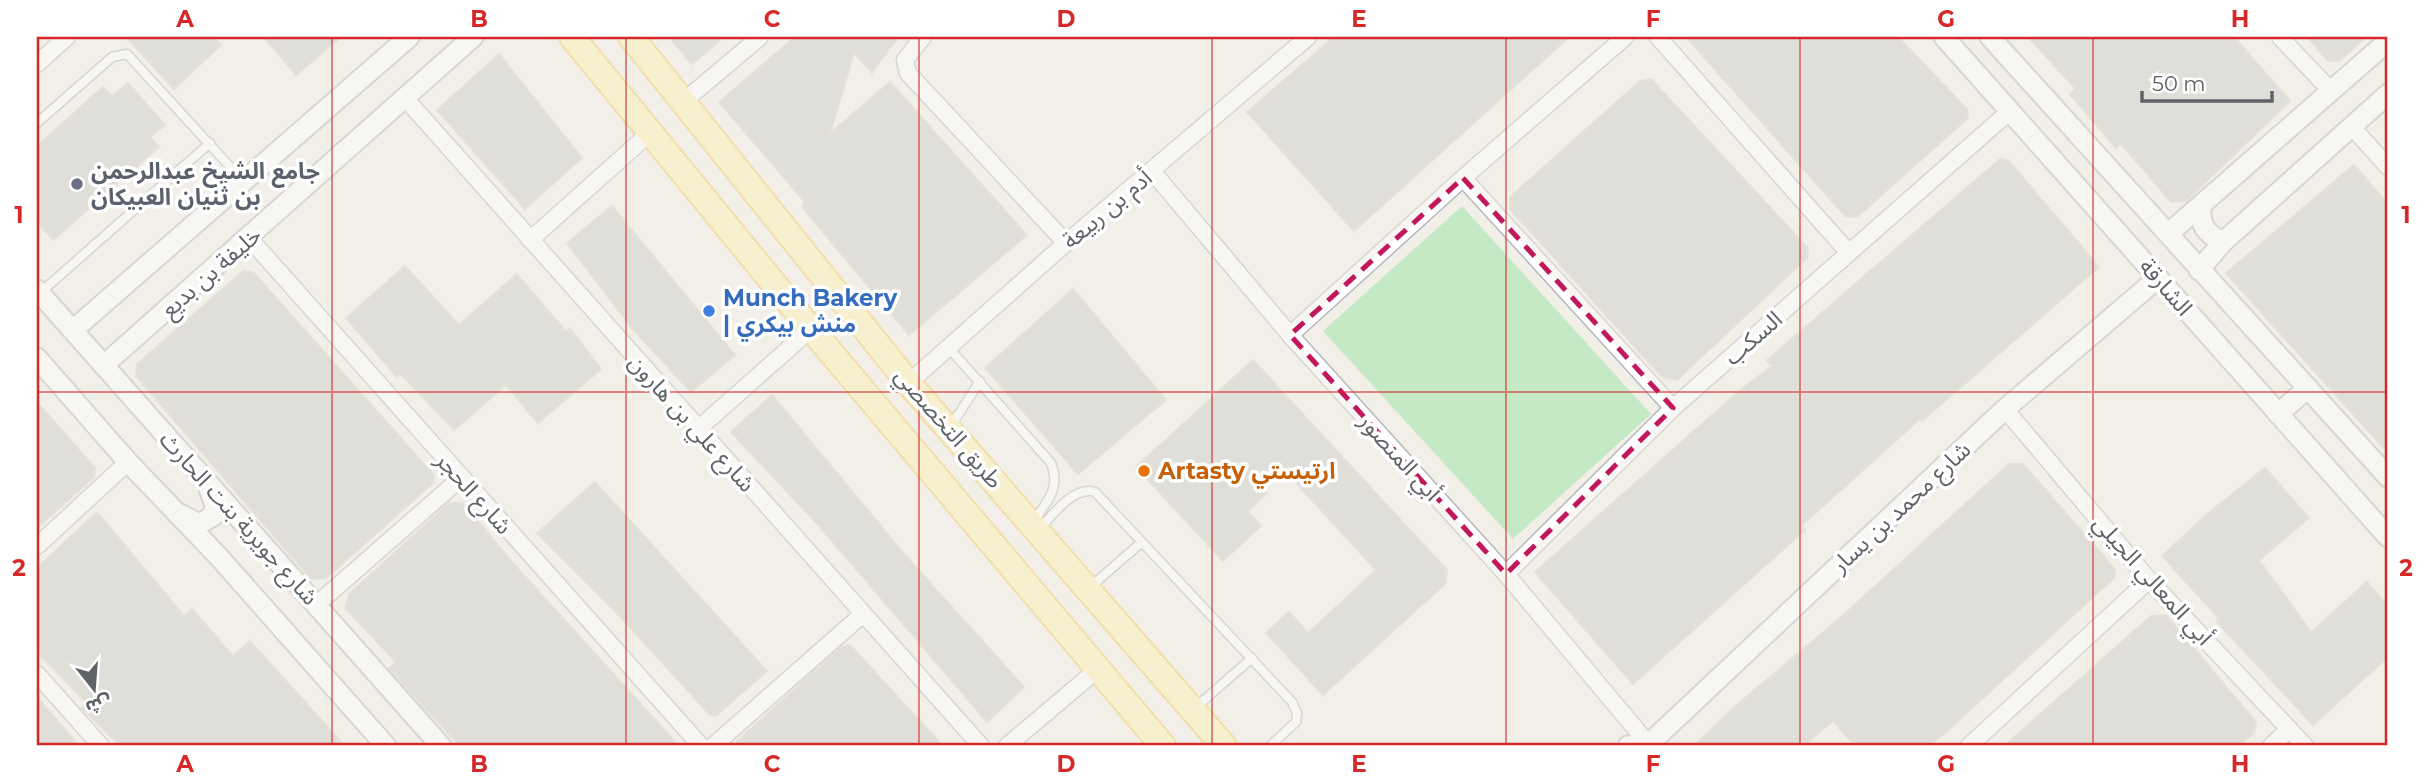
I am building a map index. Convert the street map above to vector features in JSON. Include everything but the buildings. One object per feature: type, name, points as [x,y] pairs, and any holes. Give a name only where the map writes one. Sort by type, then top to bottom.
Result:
[{"type":"main road","name":"طريق التخصصي","points":[[572,37],[652,131],[811,329],[1163,746]]},
{"type":"main road","name":"طريق التخصصي","points":[[631,37],[911,386],[1224,746]]},
{"type":"street","points":[[37,64],[67,37]]},
{"type":"street","name":"خليفة بن بديع","points":[[73,330],[409,37]]},
{"type":"street","name":"خليفة بن بديع","points":[[104,365],[405,98],[461,44],[473,37]]},
{"type":"street","points":[[683,102],[760,37]]},
{"type":"street","points":[[923,37],[905,60],[908,73],[1066,243]]},
{"type":"street","name":"أدم بن ربيعة","points":[[911,386],[914,378],[1066,243],[1308,37]]},
{"type":"street","points":[[1290,335],[1463,178],[1625,37]]},
{"type":"street","points":[[1658,37],[1849,254]]},
{"type":"street","name":"الشارقة","points":[[1944,37],[2388,537]]},
{"type":"street","name":"الشارقة","points":[[1990,37],[2388,477]]},
{"type":"street","points":[[2280,37],[2332,92]]},
{"type":"street","points":[[2169,233],[2388,41]]},
{"type":"street","points":[[2199,270],[2223,242],[2388,94]]},
{"type":"street","name":"شارع علي بن هارون","points":[[405,98],[697,430],[981,746]]},
{"type":"street","name":"السكب","points":[[1506,573],[1673,408],[2010,111]]},
{"type":"street","points":[[2352,127],[2388,167]]},
{"type":"street","points":[[530,240],[652,131]]},
{"type":"street","name":"أبي المنصور","points":[[1152,171],[1290,335],[1506,573],[1649,745]]},
{"type":"street","points":[[1463,178],[1673,408]]},
{"type":"street","points":[[2201,206],[2200,220],[2208,234],[2223,242]]},
{"type":"street","name":"شارع الحجر","points":[[249,238],[701,746]]},
{"type":"street","name":"شارع محمد بن يسار","points":[[1649,745],[2005,409],[2158,278]]},
{"type":"street","name":"شارع جويرية بنت الحارث","points":[[38,292],[441,746]]},
{"type":"street","points":[[697,430],[811,329]]},
{"type":"street","name":"شارع جويرية بنت الحارث","points":[[37,358],[128,462],[218,556],[386,746]]},
{"type":"street","points":[[2278,414],[2308,388]]},
{"type":"street","name":"أبي المعالي الجيلي","points":[[2005,409],[2149,580],[2305,746]]},
{"type":"street","points":[[37,546],[128,462]]},
{"type":"street","points":[[316,606],[461,478]]},
{"type":"street","points":[[176,512],[199,524],[207,522],[215,511],[208,485]]},
{"type":"street","points":[[218,556],[209,534],[213,526],[220,521],[230,522],[250,532]]},
{"type":"street","points":[[1969,746],[2149,580]]},
{"type":"street","points":[[712,746],[863,614]]},
{"type":"street","points":[[1007,746],[1098,669]]},
{"type":"street","points":[[39,680],[102,746]]},
{"type":"street","points":[[1194,711],[1230,746]]},
{"type":"street","points":[[2271,746],[2289,729]]},
{"type":"street","points":[[1628,746],[1649,745]]},
{"type":"lane","points":[[37,123],[112,57],[127,54],[243,181]]},
{"type":"lane","points":[[38,292],[210,143]]},
{"type":"lane","points":[[948,348],[1051,463],[1056,477],[1055,491],[1034,528]]},
{"type":"lane","points":[[949,430],[980,382]]},
{"type":"lane","points":[[1034,528],[1076,493],[1086,489],[1095,492],[1292,702],[1297,713],[1296,722],[1270,746]]},
{"type":"lane","points":[[1088,589],[1142,542]]},
{"type":"lane","points":[[1194,711],[1252,658]]},
{"type":"highlighted area","points":[[1463,178],[1673,408],[1506,574],[1290,335]]},
{"type":"green space","points":[[1462,206],[1651,414],[1513,539],[1323,331]]},
{"type":"place","name":"جامع الشيخ عبدالرحمن بن ثنيان العبيكان","points":[[77,184]]},
{"type":"place","name":"Munch Bakery | منش بيكري","points":[[709,311]]},
{"type":"place","name":"Artasty ارتيستي","points":[[1144,471]]}]
